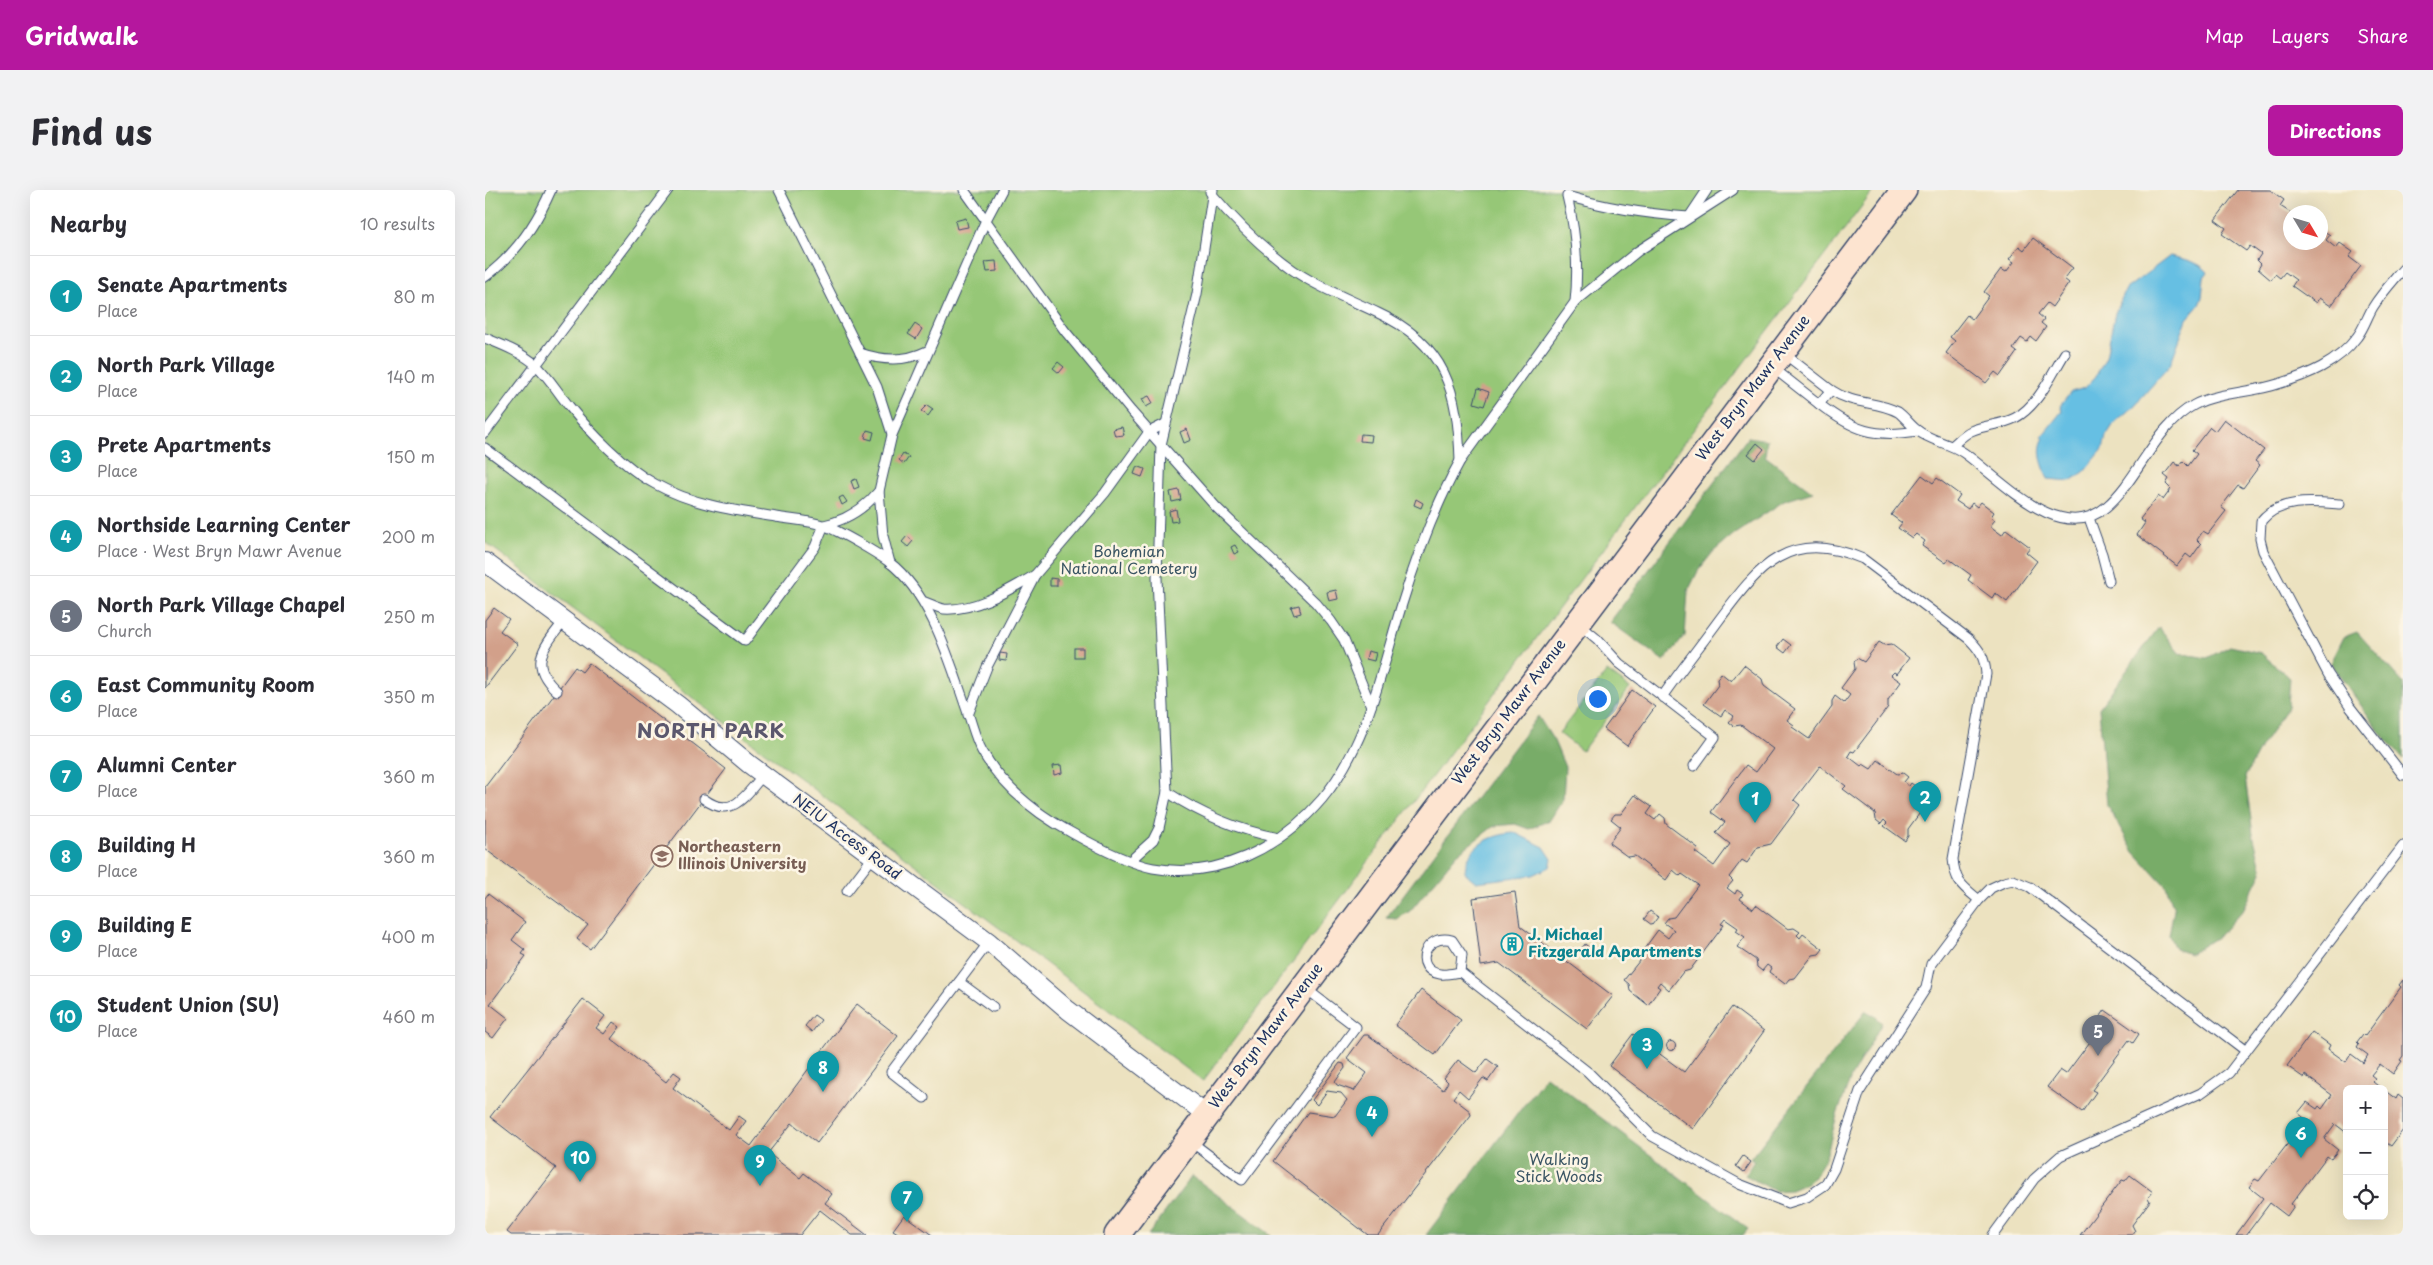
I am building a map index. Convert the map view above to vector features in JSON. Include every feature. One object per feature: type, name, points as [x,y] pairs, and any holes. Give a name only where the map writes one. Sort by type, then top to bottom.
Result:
[{"type":"street","name":"West Bryn Mawr Avenue","points":[[1117,1235],[1775,358],[1904,190]]},
{"type":"street","name":"NEIU Access Road","points":[[485,562],[678,705],[763,774],[989,942],[1068,1010],[1207,1115]]},
{"type":"lane","points":[[485,277],[504,263],[529,234],[551,190]]},
{"type":"lane","points":[[485,433],[667,190]]},
{"type":"lane","points":[[779,190],[877,387],[892,435]]},
{"type":"lane","points":[[964,190],[985,222],[1065,331],[1149,432],[1216,507],[1316,603],[1331,621],[1344,640],[1371,706]]},
{"type":"lane","points":[[890,563],[883,536],[879,491],[892,435],[927,351],[1001,190]]},
{"type":"lane","points":[[1689,217],[1707,190]]},
{"type":"lane","points":[[485,338],[536,365],[573,411],[618,456],[650,481],[675,495],[707,505],[824,525],[890,563],[925,602],[947,652],[979,747],[995,773],[1019,798],[1047,819],[1085,840],[1131,860],[1151,867],[1177,870],[1208,869],[1248,858],[1279,838],[1321,799],[1341,772],[1358,743],[1403,600],[1429,526],[1460,461],[1575,302],[1638,251],[1733,190]]},
{"type":"lane","points":[[1131,860],[1153,840],[1159,828],[1167,792],[1157,578],[1161,445],[1184,355],[1197,294],[1211,192]]},
{"type":"lane","points":[[1211,192],[1249,233],[1293,270],[1339,297],[1379,313],[1420,338],[1439,363],[1452,390],[1459,421],[1460,461]]},
{"type":"lane","points":[[1564,193],[1600,206],[1641,213],[1689,217]]},
{"type":"lane","points":[[1564,193],[1575,229],[1577,251],[1575,302]]},
{"type":"lane","points":[[1775,358],[1845,399],[1883,406],[1899,413],[1917,431],[1952,446],[2037,508],[2068,520],[2089,518],[2106,507],[2119,493],[2168,428],[2189,408],[2201,401],[2279,384],[2323,368],[2337,358],[2358,336],[2373,307],[2403,268]]},
{"type":"lane","points":[[860,353],[873,358],[901,360],[914,358],[927,351]]},
{"type":"lane","points":[[1952,446],[1969,432],[2001,424],[2017,417],[2026,410],[2047,382],[2065,353]]},
{"type":"lane","points":[[1775,358],[1819,404],[1847,424],[1861,430],[1887,435],[1917,431]]},
{"type":"lane","points":[[1819,404],[1831,390]]},
{"type":"lane","points":[[968,715],[987,667],[1035,575],[1105,493],[1149,432],[1165,424]]},
{"type":"lane","points":[[485,448],[745,641],[815,547],[824,525]]},
{"type":"lane","points":[[824,525],[838,522],[859,511],[879,491]]},
{"type":"lane","points":[[2340,504],[2298,503],[2273,511],[2261,521],[2260,539],[2263,551],[2329,674],[2350,707],[2403,775]]},
{"type":"lane","points":[[2089,518],[2109,581]]},
{"type":"lane","points":[[1662,697],[1757,571],[1780,556],[1801,549],[1846,552],[1863,559],[1969,638],[1979,649],[1985,662],[1986,674],[1953,859],[1954,872],[1959,884],[1979,900]]},
{"type":"lane","points":[[925,602],[942,609],[978,603],[1006,592],[1035,575]]},
{"type":"lane","points":[[557,691],[545,680],[540,660],[548,641],[564,621]]},
{"type":"lane","points":[[1576,623],[1597,639],[1619,663],[1715,736],[1694,766]]},
{"type":"lane","points":[[704,798],[720,807],[729,807],[739,801],[763,774]]},
{"type":"lane","points":[[1167,792],[1192,808],[1219,821],[1248,832],[1279,838]]},
{"type":"lane","points":[[1993,1235],[2034,1179],[2060,1156],[2201,1092],[2229,1073],[2403,846]]},
{"type":"lane","points":[[847,891],[873,857]]},
{"type":"lane","points":[[1460,972],[1462,955],[1452,940],[1444,938],[1436,940],[1427,947],[1424,956],[1425,964],[1432,971],[1440,974],[1460,972],[1588,1072],[1651,1136],[1739,1184],[1788,1203],[1807,1197],[1825,1185],[1834,1169],[1860,1091],[1926,988],[1931,964],[1979,900],[1991,888],[2004,882],[2013,880],[2021,882],[2246,1051]]},
{"type":"lane","points":[[924,1098],[891,1072],[989,942]]},
{"type":"lane","points":[[959,982],[993,1007]]},
{"type":"lane","points":[[1188,1139],[1242,1180],[1356,1027],[1303,986]]},
{"type":"green space","name":"Bohemian National Cemetery","points":[[485,190],[1874,190],[1203,1081],[485,542]]},
{"type":"green space","points":[[1748,437],[1767,440],[1765,456],[1813,492],[1784,501],[1733,535],[1713,552],[1698,571],[1688,591],[1685,636],[1664,661],[1610,622]]},
{"type":"green space","points":[[2159,627],[2179,653],[2207,658],[2230,646],[2261,653],[2290,678],[2288,707],[2261,747],[2245,777],[2253,834],[2262,872],[2243,910],[2220,935],[2190,954],[2175,949],[2169,935],[2174,909],[2166,886],[2134,852],[2107,805],[2099,708]]},
{"type":"green space","points":[[2357,632],[2403,683],[2403,759],[2379,731],[2331,663],[2344,637]]},
{"type":"green space","points":[[1607,671],[1630,688],[1582,751],[1559,733]]},
{"type":"green space","points":[[1538,716],[1554,741],[1565,767],[1563,799],[1550,820],[1529,829],[1515,824],[1494,826],[1457,854],[1410,911],[1397,919],[1386,918]]},
{"type":"green space","points":[[1866,1011],[1882,1023],[1851,1077],[1837,1115],[1826,1157],[1815,1176],[1805,1184],[1791,1190],[1775,1191],[1745,1175],[1754,1161],[1750,1159]]},
{"type":"green space","name":"Walking Stick Woods","points":[[1546,1076],[1748,1229],[1743,1235],[1426,1235]]},
{"type":"green space","points":[[1192,1176],[1271,1235],[1148,1235]]},
{"type":"water","points":[[2170,256],[2186,259],[2208,272],[2204,277],[2202,297],[2199,305],[2187,319],[2170,365],[2134,406],[2115,422],[2106,436],[2103,449],[2084,472],[2070,481],[2048,479],[2040,453],[2044,438],[2042,436],[2062,411],[2060,406],[2071,392],[2085,388],[2096,376],[2106,357],[2115,313],[2126,289]]},
{"type":"water","points":[[1515,833],[1544,847],[1552,859],[1550,867],[1533,875],[1476,882],[1465,873],[1469,856],[1474,849],[1489,839]]},
{"type":"building","points":[[2238,190],[2270,190],[2284,200],[2280,206],[2283,208],[2283,250],[2328,250],[2328,242],[2336,248],[2340,243],[2353,252],[2349,257],[2361,266],[2331,306],[2319,298],[2316,303],[2292,286],[2296,280],[2285,272],[2280,278],[2275,274],[2271,280],[2258,269],[2261,264],[2257,260],[2261,254],[2250,246],[2246,251],[2222,234],[2226,228],[2215,220]]},
{"type":"building","points":[[966,218],[968,227],[957,229],[955,221]]},
{"type":"building","points":[[2033,238],[2073,268],[2064,279],[2069,283],[2052,307],[2047,303],[2038,314],[2044,319],[2041,323],[2046,327],[2036,341],[2031,337],[2027,342],[2021,338],[2013,349],[2017,352],[2000,376],[1995,372],[1986,383],[1946,353],[1955,341],[1950,337],[1967,315],[1972,319],[1989,296],[1984,292],[2001,269],[2006,272],[2014,262],[2009,259],[2019,246],[2024,250]]},
{"type":"building","points":[[996,261],[997,271],[987,272],[985,262]]},
{"type":"building","points":[[915,324],[922,329],[916,339],[908,334]]},
{"type":"building","points":[[1058,362],[1064,367],[1059,373],[1053,368]]},
{"type":"building","points":[[1478,388],[1489,392],[1484,406],[1474,403]]},
{"type":"building","points":[[1149,396],[1153,403],[1146,407],[1142,399]]},
{"type":"building","points":[[927,405],[933,409],[928,416],[921,411]]},
{"type":"building","points":[[2224,419],[2264,450],[2255,461],[2260,465],[2243,488],[2238,485],[2221,507],[2226,511],[2208,534],[2203,531],[2197,540],[2201,544],[2191,558],[2186,554],[2177,566],[2137,535],[2145,523],[2140,519],[2158,496],[2163,500],[2171,489],[2166,484],[2169,479],[2164,475],[2174,462],[2179,466],[2183,461],[2188,466],[2197,454],[2192,450],[2210,427],[2215,431]]},
{"type":"building","points":[[1122,427],[1124,435],[1115,436],[1113,429]]},
{"type":"building","points":[[1187,429],[1191,440],[1184,443],[1180,432]]},
{"type":"building","points":[[867,430],[874,432],[872,440],[865,438]]},
{"type":"building","points":[[1361,434],[1372,435],[1371,442],[1360,441]]},
{"type":"building","points":[[1757,443],[1764,449],[1755,460],[1748,454]]},
{"type":"building","points":[[903,454],[909,457],[904,464],[899,460]]},
{"type":"building","points":[[1137,466],[1145,469],[1142,477],[1134,474]]},
{"type":"building","points":[[1922,475],[1933,483],[1937,478],[1960,495],[1956,501],[1968,509],[1972,503],[1977,507],[1981,502],[1994,512],[1991,517],[1995,520],[1990,526],[2002,535],[2006,529],[2030,547],[2026,552],[2037,561],[2007,602],[1995,593],[1992,598],[1968,580],[1971,575],[1949,559],[1946,563],[1922,546],[1925,541],[1916,534],[1912,538],[1898,528],[1902,523],[1891,515]]},
{"type":"building","points":[[856,479],[859,487],[854,489],[851,481]]},
{"type":"building","points":[[1179,490],[1181,500],[1172,502],[1170,492]]},
{"type":"building","points":[[843,496],[847,502],[842,505],[839,498]]},
{"type":"building","points":[[1416,499],[1423,503],[1421,508],[1414,505]]},
{"type":"building","points":[[1176,509],[1178,521],[1171,522],[1169,511]]},
{"type":"building","points":[[907,536],[913,541],[908,547],[902,542]]},
{"type":"building","points":[[1235,545],[1239,552],[1234,554],[1231,547]]},
{"type":"building","points":[[1050,578],[1057,579],[1057,586],[1050,586]]},
{"type":"building","points":[[1336,590],[1338,599],[1329,601],[1327,592]]},
{"type":"building","points":[[1299,605],[1301,613],[1294,615],[1291,607]]},
{"type":"building","points":[[494,608],[509,619],[500,631],[518,644],[485,688],[485,620]]},
{"type":"building","points":[[1783,639],[1791,645],[1785,653],[1777,647]]},
{"type":"building","points":[[1879,642],[1884,645],[1891,644],[1909,658],[1897,674],[1894,672],[1891,675],[1901,682],[1888,700],[1888,707],[1854,752],[1851,751],[1848,756],[1861,766],[1863,764],[1871,769],[1878,760],[1897,774],[1903,773],[1908,777],[1904,782],[1909,786],[1911,783],[1927,795],[1924,799],[1925,806],[1908,829],[1908,836],[1905,841],[1884,826],[1887,823],[1884,820],[1881,824],[1876,820],[1875,813],[1843,789],[1846,786],[1820,766],[1794,800],[1800,805],[1771,844],[1758,847],[1747,863],[1742,860],[1729,877],[1733,881],[1727,888],[1735,894],[1737,890],[1743,894],[1740,899],[1753,909],[1756,905],[1788,929],[1794,928],[1800,932],[1797,935],[1800,938],[1803,934],[1823,949],[1819,954],[1813,955],[1795,978],[1789,979],[1785,984],[1769,972],[1771,968],[1767,965],[1762,971],[1757,967],[1756,960],[1737,947],[1745,937],[1736,931],[1738,928],[1725,919],[1721,924],[1724,925],[1690,970],[1683,972],[1669,990],[1660,982],[1657,986],[1660,988],[1648,1005],[1630,991],[1629,984],[1624,980],[1640,960],[1634,955],[1637,950],[1644,949],[1658,930],[1668,938],[1674,930],[1664,923],[1668,918],[1674,917],[1698,885],[1682,874],[1680,876],[1673,870],[1666,880],[1635,856],[1628,857],[1609,843],[1621,827],[1611,819],[1615,814],[1621,814],[1635,795],[1652,807],[1647,814],[1655,820],[1660,814],[1665,818],[1666,824],[1698,848],[1695,852],[1714,866],[1730,844],[1716,833],[1725,822],[1711,812],[1746,765],[1756,772],[1773,749],[1741,725],[1734,726],[1729,722],[1734,716],[1725,710],[1721,716],[1704,704],[1718,685],[1717,679],[1721,673],[1731,681],[1744,665],[1762,679],[1764,686],[1795,709],[1787,720],[1794,725],[1792,727],[1809,739],[1832,707],[1832,701],[1835,696],[1844,703],[1850,695],[1841,688],[1855,669],[1854,662],[1857,658],[1864,662]]},
{"type":"building","points":[[1074,648],[1083,648],[1083,657],[1074,657]]},
{"type":"building","points":[[1368,651],[1376,653],[1374,661],[1366,659]]},
{"type":"building","points":[[1000,653],[1007,654],[1006,661],[999,660]]},
{"type":"building","points":[[589,663],[726,769],[590,949],[577,939],[588,925],[485,849],[485,787],[575,667],[582,672]]},
{"type":"building","points":[[1632,690],[1655,707],[1627,746],[1604,729]]},
{"type":"building","points":[[1061,765],[1062,773],[1054,775],[1053,766]]},
{"type":"building","name":"J. Michael Fitzgerald Apartments","points":[[1515,892],[1520,926],[1613,996],[1587,1029],[1499,963],[1481,966],[1473,898]]},
{"type":"building","points":[[488,894],[525,922],[512,940],[525,950],[522,954],[526,956],[490,1004],[508,1018],[493,1038],[485,1032],[485,898]]},
{"type":"building","points":[[1650,911],[1658,917],[1652,925],[1644,919]]},
{"type":"building","points":[[1585,944],[1593,951],[1587,958],[1579,952]]},
{"type":"building","points":[[2403,980],[2403,1056],[2400,1060],[2402,1061],[2393,1074],[2380,1064],[2371,1075],[2376,1079],[2373,1082],[2377,1085],[2343,1085],[2343,1130],[2335,1124],[2324,1139],[2338,1150],[2331,1159],[2327,1156],[2291,1204],[2294,1206],[2287,1216],[2270,1203],[2246,1235],[2236,1235],[2263,1198],[2249,1187],[2255,1179],[2259,1181],[2296,1133],[2293,1130],[2298,1122],[2303,1126],[2307,1120],[2298,1113],[2307,1102],[2317,1109],[2319,1106],[2322,1109],[2332,1095],[2305,1075],[2304,1078],[2287,1066],[2312,1032],[2330,1045],[2328,1049],[2346,1062],[2351,1054],[2363,1063],[2368,1055],[2357,1047],[2359,1044],[2357,1042],[2363,1034],[2365,1036],[2401,987],[2399,985]]},
{"type":"building","points":[[1421,990],[1461,1020],[1435,1055],[1395,1025]]},
{"type":"building","points":[[583,999],[605,1016],[596,1028],[604,1034],[613,1022],[620,1027],[611,1039],[666,1082],[674,1072],[681,1077],[673,1088],[729,1130],[739,1116],[746,1121],[736,1135],[751,1146],[857,1004],[898,1036],[817,1143],[792,1123],[768,1153],[800,1178],[804,1173],[832,1194],[825,1203],[867,1235],[852,1235],[820,1210],[800,1235],[511,1235],[507,1232],[556,1168],[490,1117]]},
{"type":"building","points":[[1732,1007],[1764,1031],[1693,1129],[1609,1066],[1633,1034],[1684,1072]]},
{"type":"building","points":[[2105,1010],[2139,1034],[2133,1043],[2129,1040],[2092,1090],[2096,1092],[2082,1112],[2047,1087],[2060,1070],[2066,1074],[2104,1023],[2099,1019]]},
{"type":"building","points":[[814,1015],[821,1020],[812,1032],[805,1026]]},
{"type":"building","points":[[1364,1035],[1368,1035],[1443,1090],[1448,1082],[1444,1078],[1458,1060],[1476,1073],[1487,1059],[1498,1067],[1488,1081],[1483,1078],[1468,1098],[1459,1090],[1453,1098],[1470,1111],[1471,1115],[1378,1235],[1368,1235],[1273,1161],[1308,1112],[1335,1116],[1347,1100],[1341,1093],[1327,1091],[1317,1105],[1312,1100],[1340,1063],[1344,1064],[1345,1068],[1335,1082],[1337,1085],[1354,1091],[1367,1073],[1347,1058]]},
{"type":"building","points":[[1671,1042],[1675,1046],[1671,1050],[1667,1046]]},
{"type":"building","points":[[2388,1093],[2396,1099],[2398,1095],[2403,1099],[2403,1130],[2391,1146],[2388,1144]]},
{"type":"building","points":[[1743,1156],[1751,1162],[1744,1172],[1736,1166]]},
{"type":"building","points":[[2130,1175],[2153,1192],[2148,1198],[2150,1201],[2132,1225],[2135,1231],[2132,1235],[2080,1235],[2122,1180],[2125,1181]]},
{"type":"building","points":[[904,1215],[932,1235],[901,1235],[893,1230]]},
{"type":"place","name":"North Park Village","points":[[1925,822]]},
{"type":"place","name":"Senate Apartments","points":[[1755,823]]},
{"type":"place","name":"Northeastern Illinois University","points":[[662,856]]},
{"type":"place","name":"J. Michael Fitzgerald Apartments","points":[[1512,944]]},
{"type":"place","name":"North Park Village Chapel","points":[[2098,1056]]},
{"type":"place","name":"Prete Apartments","points":[[1647,1069]]},
{"type":"place","name":"Building H","points":[[823,1092]]},
{"type":"place","name":"Northside Learning Center","points":[[1372,1137]]},
{"type":"place","name":"East Community Room","points":[[2301,1158]]},
{"type":"place","name":"Student Union (SU)","points":[[580,1182]]},
{"type":"place","name":"Building E","points":[[760,1186]]},
{"type":"place","name":"Alumni Center","points":[[907,1222]]},
{"type":"district","name":"NORTH PARK","points":[[711,731]]}]
